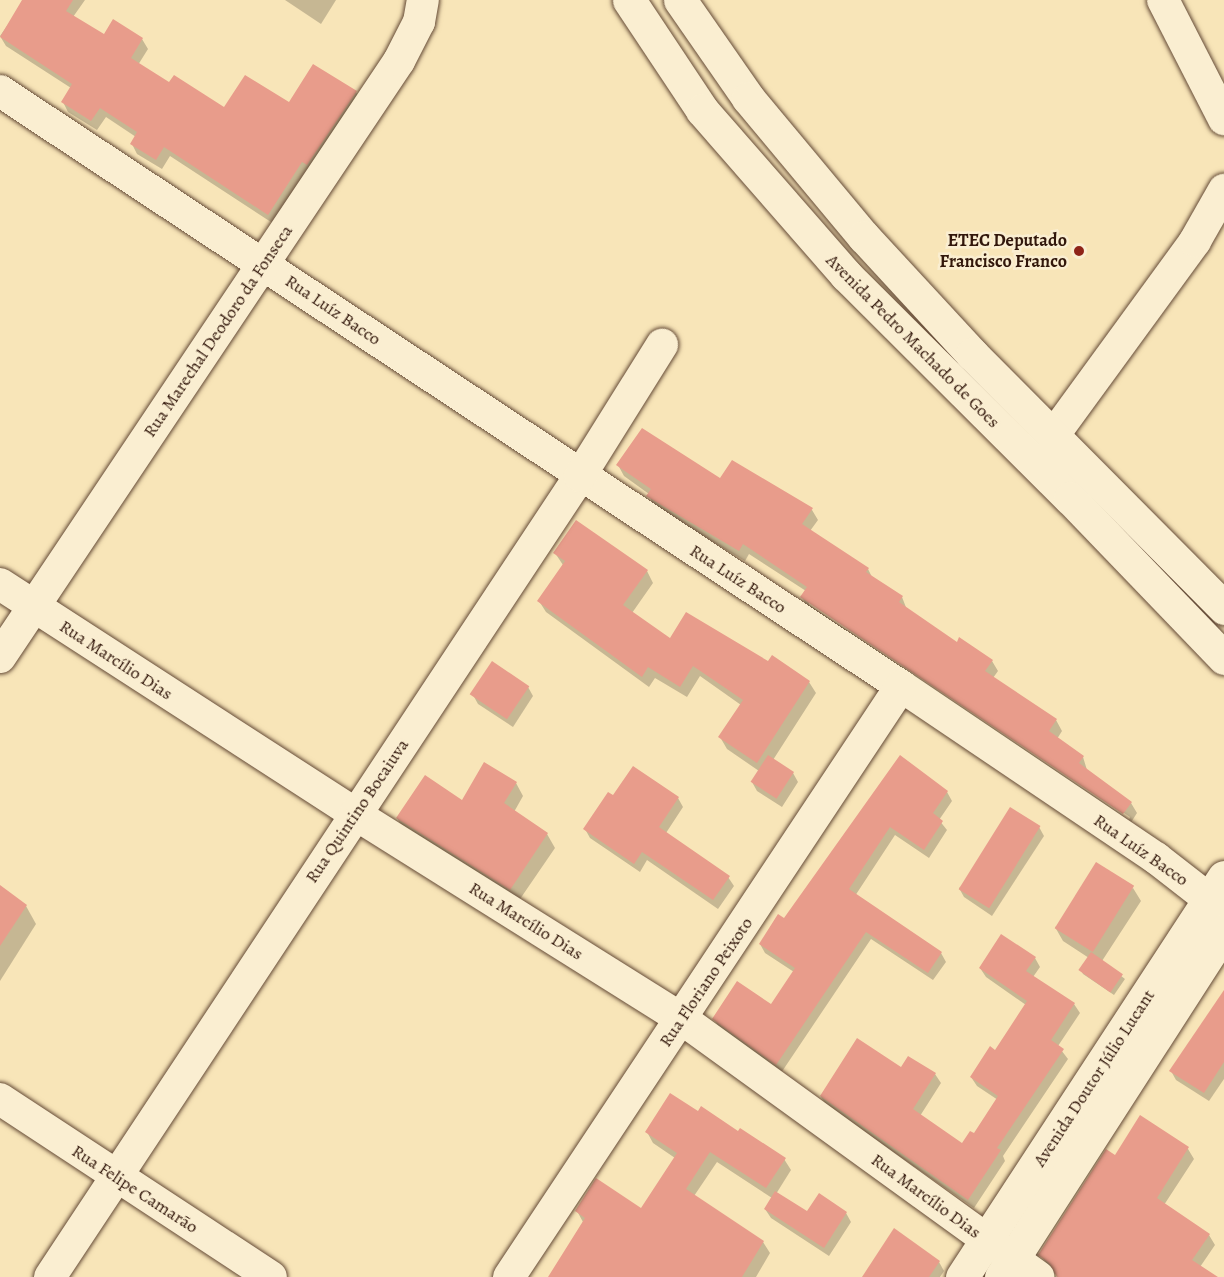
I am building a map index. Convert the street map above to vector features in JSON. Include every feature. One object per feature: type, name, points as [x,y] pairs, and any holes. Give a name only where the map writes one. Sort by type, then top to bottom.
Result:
[{"type":"street","name":"Rua Marechal Deodoro da Fonseca","points":[[0,657],[399,61],[419,22],[423,0]]},
{"type":"street","name":"Avenida Pedro Machado de Goes","points":[[629,0],[702,110],[838,267],[1224,658]]},
{"type":"street","name":"Avenida Pedro Machado de Goes","points":[[680,0],[748,98],[800,164],[864,237],[1053,436],[1179,558],[1224,608]]},
{"type":"street","points":[[1163,0],[1224,119]]},
{"type":"street","name":"Rua Luíz Bacco","points":[[0,91],[264,263],[580,476],[901,686],[1156,858],[1219,896]]},
{"type":"street","points":[[1053,436],[1195,241],[1224,190]]},
{"type":"street","name":"Rua Quintino Bocaiuva","points":[[50,1277],[580,476],[662,345]]},
{"type":"street","name":"Rua Marcílio Dias","points":[[0,584],[355,814],[682,1019],[986,1240],[1017,1271]]},
{"type":"street","name":"Rua Floriano Peixoto","points":[[509,1277],[901,686]]},
{"type":"street","name":"Avenida Doutor Júlio Lucant","points":[[962,1277],[1219,896]]},
{"type":"street","name":"Avenida Doutor Júlio Lucant","points":[[1017,1271],[1224,931]]},
{"type":"street","name":"Rua Felipe Camarão","points":[[0,1099],[115,1178],[271,1277]]},
{"type":"building","points":[[22,0],[73,0],[66,11],[104,34],[113,19],[143,38],[131,58],[169,82],[174,75],[224,107],[245,75],[289,102],[313,64],[357,91],[307,165],[302,162],[268,215],[164,147],[156,160],[130,144],[137,132],[100,108],[91,121],[61,102],[72,84],[0,37]]},
{"type":"building","points":[[642,428],[720,478],[732,460],[813,508],[802,524],[869,568],[866,572],[903,596],[899,602],[957,642],[959,637],[993,660],[985,671],[1057,719],[1049,731],[1084,756],[1079,763],[1132,802],[1123,814],[800,597],[807,587],[743,544],[739,551],[646,496],[651,489],[616,465]]},
{"type":"building","points":[[576,520],[648,570],[623,605],[670,638],[686,612],[768,661],[772,655],[810,681],[757,763],[718,737],[743,700],[693,666],[680,687],[648,667],[642,677],[537,601],[565,561],[553,553]]},
{"type":"building","points":[[492,661],[529,686],[507,719],[470,694]]},
{"type":"building","points":[[768,755],[794,772],[777,799],[751,782]]},
{"type":"building","points":[[900,755],[948,791],[933,813],[943,821],[924,850],[890,827],[849,889],[942,952],[928,973],[866,932],[776,1065],[712,1019],[737,981],[771,1004],[795,968],[759,944],[778,914],[784,918]]},
{"type":"building","points":[[484,762],[517,782],[504,803],[548,833],[510,890],[396,818],[425,775],[462,800]]},
{"type":"building","points":[[633,766],[679,797],[659,827],[730,876],[713,900],[642,852],[634,864],[583,829],[608,792],[613,795]]},
{"type":"building","points":[[1010,807],[1041,826],[989,908],[959,889]]},
{"type":"building","points":[[1096,862],[1134,886],[1093,952],[1055,928]]},
{"type":"building","points":[[0,885],[27,905],[0,946]]},
{"type":"building","points":[[1001,934],[1036,957],[1026,971],[1075,1003],[1051,1040],[1064,1049],[997,1148],[1001,1150],[968,1200],[820,1096],[857,1038],[901,1067],[908,1056],[936,1073],[913,1109],[962,1143],[970,1131],[974,1133],[998,1096],[970,1077],[990,1046],[995,1050],[1027,1001],[979,968]]},
{"type":"building","points":[[1091,952],[1123,974],[1110,992],[1078,970]]},
{"type":"building","points":[[1224,990],[1224,1062],[1204,1093],[1169,1071]]},
{"type":"building","points":[[670,1093],[698,1111],[701,1106],[738,1131],[740,1128],[786,1158],[766,1188],[710,1152],[686,1189],[764,1241],[742,1277],[548,1277],[585,1218],[575,1211],[596,1178],[641,1208],[677,1153],[645,1132]]},
{"type":"building","points":[[1140,1115],[1189,1147],[1157,1198],[1210,1234],[1192,1260],[1218,1277],[1057,1277],[1049,1263],[1038,1255],[1106,1149],[1115,1155]]},
{"type":"building","points":[[775,1191],[807,1211],[819,1193],[847,1212],[824,1248],[764,1209]]},
{"type":"building","points":[[894,1228],[940,1261],[929,1277],[862,1277]]},
{"type":"place","name":"ETEC Deputado Francisco Franco","points":[[1079,251]]}]
